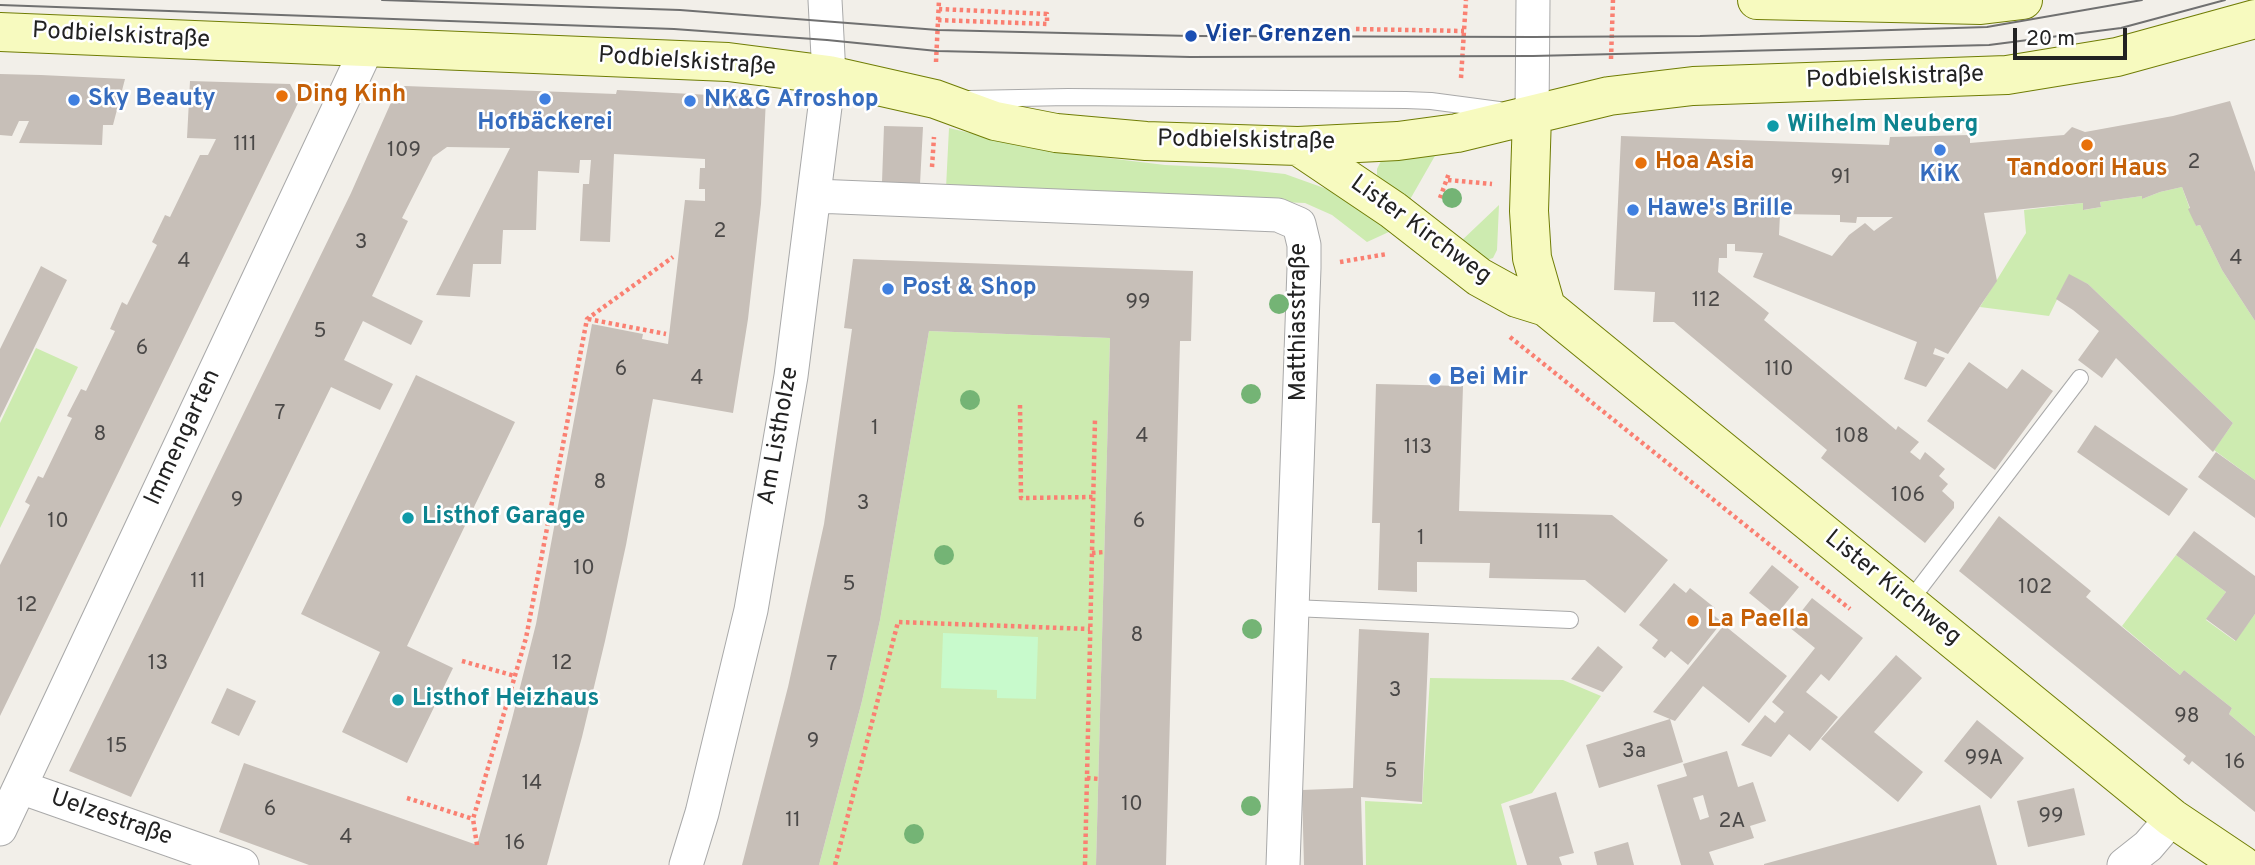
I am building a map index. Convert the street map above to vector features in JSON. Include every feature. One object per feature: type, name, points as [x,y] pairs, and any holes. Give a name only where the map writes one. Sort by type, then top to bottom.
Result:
[{"type":"main road","points":[[1757,0],[1981,5],[2023,0]]},
{"type":"main road","name":"Podbielskistraße","points":[[0,32],[728,62],[829,75],[935,99],[995,121],[1056,132],[1146,141],[1298,146],[1398,141],[1457,133],[1609,96],[1693,86],[2007,75],[2117,57],[2255,19]]},
{"type":"main road","points":[[1532,116],[1529,211],[1532,258],[1546,307]]},
{"type":"main road","name":"Lister Kirchweg","points":[[1298,146],[1393,209],[1479,277],[1517,298],[1546,307],[2172,818],[2242,865]]},
{"type":"street","name":"Am Listholze","points":[[686,865],[702,813],[751,610],[791,376],[829,75],[825,0]]},
{"type":"street","points":[[1532,116],[1533,0]]},
{"type":"street","name":"Immengarten","points":[[0,828],[368,48]]},
{"type":"street","name":"Matthiasstraße","points":[[815,197],[1278,215],[1300,225],[1304,245],[1304,268],[1283,865]]},
{"type":"street","name":"Uelzestraße","points":[[20,787],[242,865]]},
{"type":"street","points":[[2124,865],[2148,846],[2172,818]]},
{"type":"lane","points":[[935,99],[1392,99],[1459,104],[1532,116]]},
{"type":"lane","points":[[1909,602],[2080,378]]},
{"type":"lane","points":[[1293,608],[1570,620]]},
{"type":"path","points":[[1459,104],[1466,0]]},
{"type":"path","points":[[1609,96],[1613,0]]},
{"type":"path","points":[[938,20],[1047,24],[1048,14],[939,9]]},
{"type":"path","points":[[1356,29],[1464,31]]},
{"type":"path","points":[[1439,201],[1450,170]]},
{"type":"path","points":[[1448,180],[1500,184]]},
{"type":"path","points":[[1304,268],[1391,253]]},
{"type":"path","points":[[477,845],[473,819],[526,638],[587,319],[673,257]]},
{"type":"path","points":[[587,319],[666,334]]},
{"type":"path","points":[[1499,329],[1852,611]]},
{"type":"path","points":[[1020,405],[1021,498],[1093,497]]},
{"type":"path","points":[[1085,865],[1095,419]]},
{"type":"path","points":[[556,478],[564,478]]},
{"type":"path","points":[[1092,553],[1104,552]]},
{"type":"path","points":[[835,865],[898,622],[1090,629]]},
{"type":"path","points":[[462,661],[515,676]]},
{"type":"path","points":[[1087,778],[1099,779]]},
{"type":"path","points":[[407,798],[473,819]]},
{"type":"green space","points":[[949,128],[1041,150],[1165,165],[1285,174],[1338,193],[1391,231],[1367,242],[1332,215],[1305,203],[946,188]]},
{"type":"green space","points":[[1436,154],[1408,203],[1377,175],[1381,161]]},
{"type":"green space","points":[[2182,187],[2196,226],[2200,225],[2222,270],[2255,321],[2255,480],[2214,450],[2233,423],[2088,284],[2069,275],[2049,316],[1980,307],[2026,233],[2024,210],[2083,203],[2084,210],[2101,207],[2100,202],[2142,196],[2142,199]]},
{"type":"green space","points":[[1499,205],[1497,250],[1493,258],[1483,261],[1458,244]]},
{"type":"green space","points":[[929,331],[1110,338],[1096,865],[819,865],[862,701],[880,620]]},
{"type":"green space","points":[[36,348],[78,367],[0,528],[0,423]]},
{"type":"green space","points":[[2176,555],[2226,592],[2206,620],[2235,641],[2255,614],[2255,736],[2229,714],[2232,708],[2184,670],[2180,675],[2122,626]]},
{"type":"green space","points":[[943,633],[1038,637],[1036,699],[997,698],[997,690],[941,688]]},
{"type":"green space","points":[[1430,678],[1563,680],[1601,696],[1532,793],[1501,804],[1517,865],[1366,865],[1365,801],[1422,804]]},
{"type":"building","name":"Sky Beauty","points":[[0,74],[125,79],[113,125],[103,125],[102,145],[19,143],[29,121],[19,121],[12,136],[0,135]]},
{"type":"building","points":[[190,81],[290,84],[299,101],[0,716],[0,565],[30,505],[25,502],[38,476],[43,478],[72,418],[67,416],[81,389],[86,391],[115,331],[110,329],[122,302],[127,305],[157,245],[152,242],[165,215],[170,217],[200,155],[208,155],[216,139],[187,138]]},
{"type":"building","points":[[405,86],[616,94],[617,90],[766,98],[761,204],[748,319],[733,413],[653,399],[605,641],[547,865],[309,865],[219,832],[244,763],[477,845],[536,624],[592,324],[643,334],[642,339],[668,344],[685,200],[705,201],[705,189],[699,189],[700,168],[705,168],[705,159],[614,154],[610,242],[580,241],[583,184],[589,184],[591,160],[580,160],[579,173],[538,171],[536,230],[503,230],[501,264],[473,264],[470,297],[436,295],[510,148],[447,147],[433,157],[402,218],[408,221],[372,296],[423,321],[411,345],[363,321],[344,360],[393,384],[380,410],[331,387],[131,797],[69,771],[351,193],[397,89]]},
{"type":"building","points":[[2230,101],[2255,172],[2255,321],[2222,270],[2200,225],[2196,226],[2182,187],[2142,199],[2142,196],[2100,202],[2101,207],[2083,210],[2083,203],[1984,213],[1997,281],[1948,354],[1935,348],[1933,354],[1945,358],[1926,387],[1904,379],[1917,342],[1753,277],[1763,253],[1735,251],[1735,244],[1727,244],[1727,258],[1719,258],[1718,272],[1769,313],[1764,320],[1896,430],[1898,426],[1919,442],[1910,452],[1920,460],[1925,452],[1945,469],[1939,476],[1948,484],[1942,491],[1954,502],[1954,508],[1925,543],[1821,458],[1827,450],[1674,322],[1653,322],[1655,292],[1614,290],[1621,136],[1889,145],[1890,137],[1970,135],[1970,143],[2064,135],[2072,127],[2085,132],[2173,116]],"holes":[[[1780,214],[1840,215],[1840,222],[1856,223],[1857,217],[1893,217],[1874,231],[1865,223],[1849,235],[1832,256],[1779,235]]]},
{"type":"building","points":[[884,126],[923,127],[920,184],[882,182]]},
{"type":"building","points":[[853,259],[1193,271],[1191,341],[1180,341],[1166,865],[1096,865],[1110,338],[929,331],[880,620],[862,701],[819,865],[742,865],[788,687],[824,524],[852,329],[844,328]]},
{"type":"building","points":[[41,266],[67,280],[0,418],[0,349]]},
{"type":"building","points":[[2069,274],[2088,284],[2233,423],[2213,452],[2116,358],[2102,378],[2078,360],[2099,331],[2056,299]]},
{"type":"building","points":[[1969,362],[2007,389],[2022,369],[2053,391],[1995,470],[1927,421]]},
{"type":"building","name":"Listhof Garage","points":[[416,375],[515,422],[407,646],[453,668],[407,763],[342,732],[380,652],[301,614]]},
{"type":"building","points":[[1376,384],[1463,386],[1459,511],[1612,515],[1668,560],[1625,613],[1585,580],[1489,578],[1490,563],[1417,562],[1417,592],[1378,590],[1380,523],[1372,523]]},
{"type":"building","points":[[2095,425],[2188,489],[2169,516],[2077,452]]},
{"type":"building","points":[[2216,452],[2255,480],[2255,518],[2198,477]]},
{"type":"building","points":[[1999,516],[2091,591],[2086,597],[2169,666],[2180,675],[2184,670],[2232,708],[2229,714],[2255,736],[2255,812],[2192,761],[2189,765],[2183,760],[2186,756],[1959,571]]},
{"type":"building","points":[[2194,531],[2255,576],[2255,614],[2236,641],[2206,619],[2226,592],[2176,555]]},
{"type":"building","points":[[1772,565],[1799,587],[1776,615],[1749,593]]},
{"type":"building","points":[[1674,583],[1686,593],[1690,588],[1715,608],[1711,613],[1722,622],[1688,665],[1671,651],[1665,658],[1652,648],[1658,640],[1639,625]]},
{"type":"building","points":[[1812,598],[1863,638],[1829,681],[1821,674],[1806,692],[1838,717],[1810,751],[1789,734],[1771,757],[1741,745],[1765,715],[1775,723],[1784,712],[1772,702],[1815,648],[1789,627]]},
{"type":"building","points":[[1724,625],[1787,676],[1749,723],[1703,686],[1675,721],[1653,712]]},
{"type":"building","points":[[1359,629],[1429,633],[1422,802],[1361,797],[1363,865],[1304,865],[1302,790],[1353,788]]},
{"type":"building","points":[[1598,646],[1623,667],[1603,692],[1571,679]]},
{"type":"building","points":[[1896,655],[1922,678],[1874,732],[1923,772],[1898,802],[1821,739]]},
{"type":"building","points":[[227,688],[256,701],[239,736],[211,723]]},
{"type":"building","points":[[1670,719],[1683,762],[1599,788],[1586,745]]},
{"type":"building","points":[[1977,720],[2024,758],[1991,799],[1944,761]]},
{"type":"building","points":[[1727,751],[1738,787],[1753,782],[1766,821],[1750,826],[1754,838],[1709,852],[1714,865],[1681,865],[1657,785],[1687,776],[1683,764]],"holes":[[[1703,795],[1709,817],[1700,820],[1693,798]]]},
{"type":"building","points":[[2074,788],[2085,835],[2028,847],[2017,801]]},
{"type":"building","points":[[1556,792],[1574,853],[1559,857],[1562,865],[1527,865],[1509,806]]},
{"type":"building","points":[[1980,805],[1997,865],[1764,865],[1764,864]]},
{"type":"building","points":[[1628,842],[1634,865],[1597,865],[1594,852]]},
{"type":"tram line","points":[[382,0],[680,10],[938,30],[1191,36],[1533,37],[1700,36],[1987,27],[2142,0]]},
{"type":"tram line","points":[[0,5],[674,29],[937,51],[1190,57],[1533,56],[1989,45],[2121,28],[2225,0]]},
{"type":"place","name":"Vier Grenzen","points":[[1191,36]]},
{"type":"place","name":"Ding Kinh","points":[[282,96]]},
{"type":"place","name":"Hofbäckerei","points":[[545,99]]},
{"type":"place","name":"Sky Beauty","points":[[74,100]]},
{"type":"place","name":"NK&G Afroshop","points":[[690,101]]},
{"type":"place","name":"Wilhelm Neuberg","points":[[1773,126]]},
{"type":"place","name":"Tandoori Haus","points":[[2087,145]]},
{"type":"place","name":"KiK","points":[[1940,150]]},
{"type":"place","name":"Hoa Asia","points":[[1641,163]]},
{"type":"place","name":"Hawe's Brille","points":[[1633,210]]},
{"type":"place","name":"Post & Shop","points":[[888,289]]},
{"type":"place","name":"Bei Mir","points":[[1435,379]]},
{"type":"place","name":"Listhof Garage","points":[[408,518]]},
{"type":"place","name":"La Paella","points":[[1693,621]]},
{"type":"place","name":"Listhof Heizhaus","points":[[398,700]]}]
